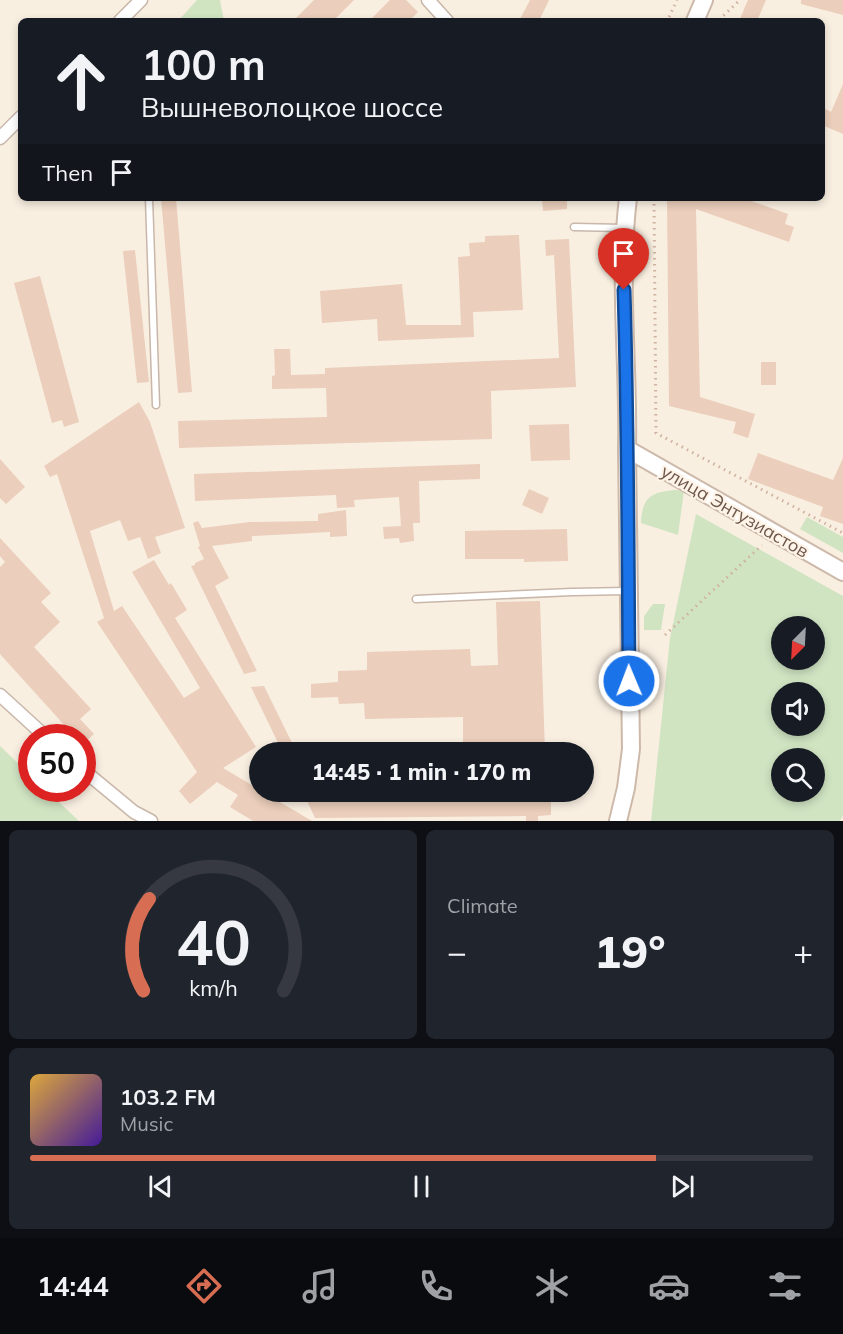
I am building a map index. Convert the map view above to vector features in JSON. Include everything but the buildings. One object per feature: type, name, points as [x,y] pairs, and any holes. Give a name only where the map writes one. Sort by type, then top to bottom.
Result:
[{"type":"main road","points":[[696,18],[704,0]]},
{"type":"main road","points":[[618,821],[626,788],[631,749],[628,401],[623,267],[628,201]]},
{"type":"main road","name":"улица Энтузиастов","points":[[627,449],[843,572]]},
{"type":"street","points":[[123,18],[141,0]]},
{"type":"street","points":[[428,0],[444,18]]},
{"type":"street","points":[[0,138],[18,120]]},
{"type":"street","points":[[0,695],[32,724]]},
{"type":"street","points":[[96,781],[134,812],[151,821]]},
{"type":"lane","points":[[149,201],[156,405]]},
{"type":"lane","points":[[574,227],[624,228]]},
{"type":"lane","points":[[416,599],[629,591]]},
{"type":"path","points":[[669,16],[677,0]]},
{"type":"path","points":[[722,18],[740,0]]},
{"type":"path","points":[[654,201],[656,433],[843,533]]},
{"type":"path","points":[[665,634],[762,545]]},
{"type":"green space","points":[[197,0],[220,0],[223,18],[181,18]]},
{"type":"green space","points":[[684,491],[678,535],[641,523],[643,507],[649,498],[660,492]]},
{"type":"green space","points":[[696,514],[843,596],[843,815],[840,821],[651,821],[670,638]]},
{"type":"green space","points":[[807,517],[843,537],[843,553],[800,529]]},
{"type":"green space","points":[[653,604],[665,604],[661,630],[644,630],[644,616]]},
{"type":"green space","points":[[0,746],[18,763],[18,802],[59,802],[79,821],[0,821]]},
{"type":"route","points":[[624,290],[628,401],[629,681]]}]
